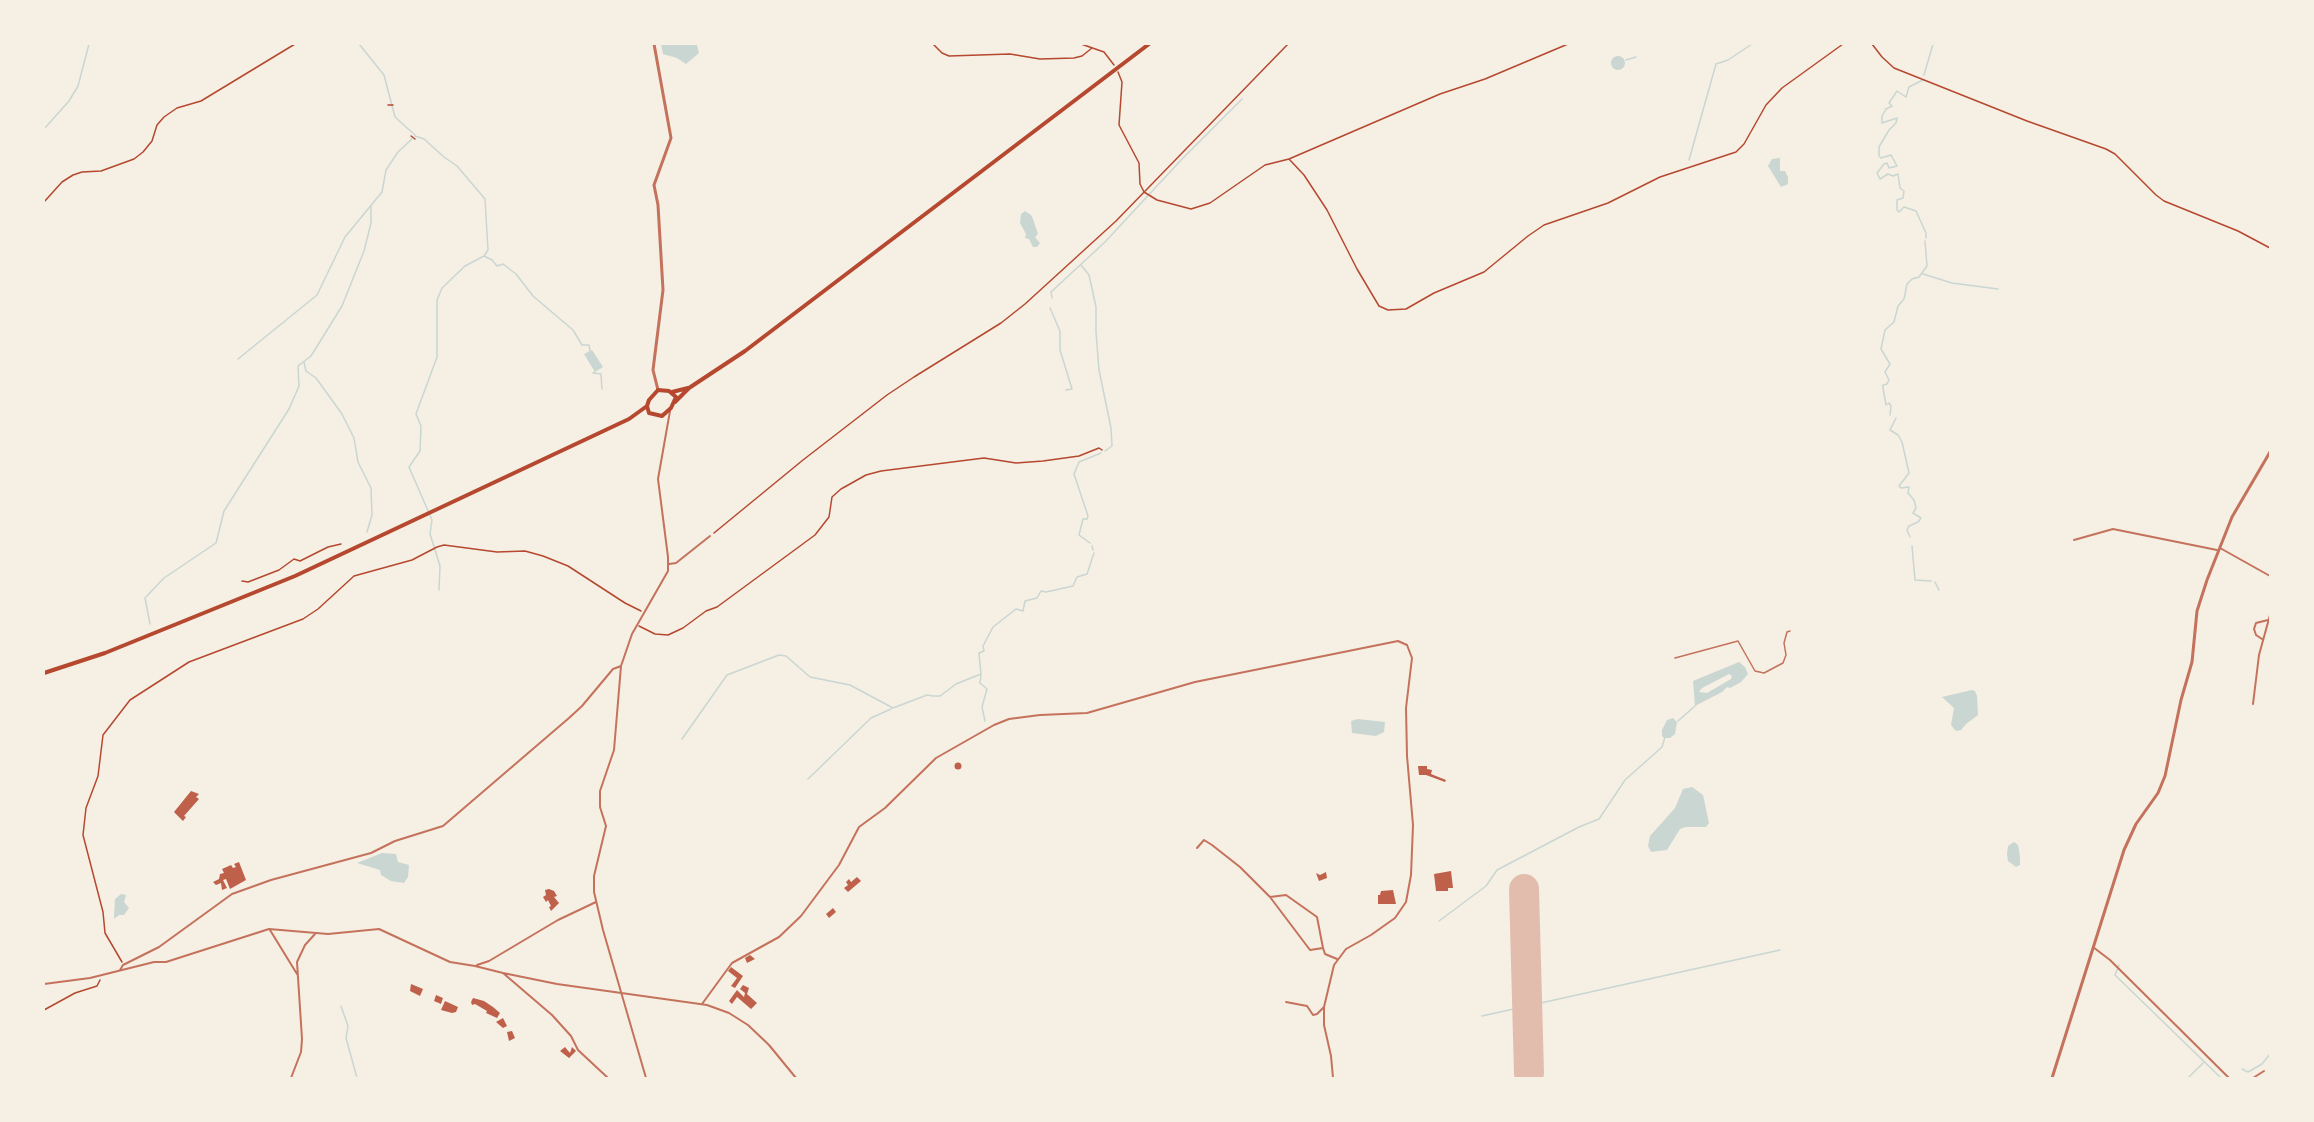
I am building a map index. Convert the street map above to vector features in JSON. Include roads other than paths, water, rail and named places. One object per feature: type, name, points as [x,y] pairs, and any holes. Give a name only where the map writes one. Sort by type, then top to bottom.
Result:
[{"type":"main road","points":[[636,415],[665,415],[689,388],[745,351],[1149,44]]},
{"type":"main road","points":[[672,392],[689,388]]},
{"type":"main road","points":[[44,673],[105,653],[286,579],[636,415],[647,406],[658,390],[672,392],[676,396],[675,402]]},
{"type":"main road","points":[[647,406],[652,414]]},
{"type":"street","points":[[654,44],[671,138],[654,186],[658,205],[663,290],[653,370],[658,390]]},
{"type":"street","points":[[646,1078],[596,902],[594,876],[606,826],[600,807],[600,791],[614,750],[621,666],[627,646],[666,575],[669,564],[658,479],[670,410]]},
{"type":"street","points":[[660,416],[667,424]]},
{"type":"street","points":[[2052,1078],[2130,836],[2158,793],[2165,776],[2181,700],[2192,662],[2197,611],[2218,549],[2237,508],[2271,452]]},
{"type":"street","points":[[2074,540],[2113,529],[2218,549],[2271,576]]},
{"type":"street","points":[[669,564],[676,563],[710,536]]},
{"type":"street","points":[[2253,704],[2262,639],[2271,615]]},
{"type":"street","points":[[2262,639],[2256,635],[2254,628],[2256,623],[2268,620]]},
{"type":"street","points":[[702,1004],[732,963],[779,937],[801,916],[839,865],[860,827],[885,808],[936,758],[994,725],[1009,719],[1086,713],[1196,682],[1386,642],[1401,641],[1407,645],[1412,658],[1406,708],[1407,756],[1413,825],[1411,875],[1406,902],[1395,918],[1346,949],[1337,959],[1324,1006],[1324,1024],[1333,1078]]},
{"type":"street","points":[[120,970],[123,965],[159,946],[232,894],[371,853],[395,841],[443,826],[569,718],[613,669],[621,666]]},
{"type":"street","points":[[1197,848],[1204,840],[1240,867],[1270,897],[1310,950],[1323,948]]},
{"type":"street","points":[[1270,897],[1286,896],[1314,914],[1319,921],[1325,954],[1337,959]]},
{"type":"street","points":[[476,966],[489,961],[558,920],[596,902]]},
{"type":"street","points":[[44,984],[90,978],[154,962],[166,962],[269,929],[328,934],[379,929],[450,962],[557,984],[702,1004],[729,1013],[748,1025],[769,1045],[796,1078]]},
{"type":"street","points":[[269,929],[297,974]]},
{"type":"street","points":[[291,1078],[301,1052],[302,1039],[297,962],[301,950],[315,933]]},
{"type":"street","points":[[2093,947],[2110,960],[2229,1078]]},
{"type":"street","points":[[503,973],[552,1015],[571,1036],[578,1050],[608,1078]]},
{"type":"street","points":[[1286,1002],[1307,1006],[1313,1015],[1324,1006]]},
{"type":"street","points":[[2253,1078],[2264,1071]]},
{"type":"lane","points":[[1675,658],[1738,641],[1755,671],[1764,673],[1783,663],[1786,655],[1784,643],[1787,632],[1790,631]]},
{"type":"waterway","points":[[44,129],[69,101],[78,86],[89,44]]},
{"type":"waterway","points":[[359,44],[384,75],[395,117],[415,135]]},
{"type":"waterway","points":[[1689,160],[1716,64],[1728,60],[1752,44]]},
{"type":"waterway","points":[[1924,75],[1933,44]]},
{"type":"waterway","points":[[1626,60],[1636,57]]},
{"type":"waterway","points":[[1923,80],[1909,87],[1906,97],[1897,91],[1889,103],[1892,106],[1886,109],[1882,116],[1882,123],[1897,118],[1879,147],[1879,156],[1881,158],[1891,155],[1897,166],[1889,168],[1887,163],[1884,164],[1877,173],[1880,179],[1888,174],[1893,176],[1898,174],[1900,188],[1904,191],[1903,198],[1897,200],[1897,210],[1899,212],[1904,207],[1916,211],[1926,238]]},
{"type":"waterway","points":[[1052,298],[1051,292],[1105,242],[1182,159],[1242,99]]},
{"type":"waterway","points":[[415,136],[424,139],[457,166],[485,199],[488,250],[484,256],[465,266],[442,288],[437,300],[437,357],[416,414],[421,426],[420,451],[409,467],[432,520],[430,534],[440,566],[439,590]]},
{"type":"waterway","points":[[238,359],[317,295],[345,237],[382,192],[386,170],[398,152],[412,139]]},
{"type":"waterway","points":[[150,624],[145,598],[164,578],[216,543],[224,511],[289,409],[299,386],[298,366],[311,356],[342,306],[364,251],[371,223],[371,205]]},
{"type":"waterway","points":[[1890,415],[1891,406],[1889,403],[1886,405],[1883,388],[1889,380],[1885,372],[1890,364],[1881,349],[1885,330],[1894,322],[1898,306],[1904,299],[1907,284],[1919,277],[1927,266],[1925,241]]},
{"type":"waterway","points":[[484,256],[497,266],[503,264],[516,274],[533,296],[573,330],[582,345],[589,345],[590,351]]},
{"type":"waterway","points":[[1081,265],[1089,275],[1096,307],[1099,370],[1111,428],[1112,446],[1105,451]]},
{"type":"waterway","points":[[1923,274],[1952,283],[1998,289]]},
{"type":"waterway","points":[[1050,308],[1060,331],[1060,350],[1072,389],[1066,390]]},
{"type":"waterway","points":[[304,362],[306,371],[316,378],[342,414],[354,438],[358,462],[371,488],[372,515],[367,532]]},
{"type":"waterway","points":[[595,372],[593,373],[601,374],[602,389]]},
{"type":"waterway","points":[[1896,418],[1890,430],[1898,435],[1902,442],[1909,473],[1899,486],[1909,487],[1908,493],[1914,500],[1916,508],[1913,513],[1921,518],[1909,526],[1907,530],[1910,537]]},
{"type":"waterway","points":[[1090,543],[1079,535],[1083,519],[1087,519],[1088,516],[1074,474],[1079,462],[1101,453]]},
{"type":"waterway","points":[[1092,546],[1093,550]]},
{"type":"waterway","points":[[1912,546],[1915,580],[1931,581]]},
{"type":"waterway","points":[[993,627],[1016,609],[1023,611],[1025,601],[1037,598],[1041,591],[1073,586],[1077,577],[1087,574],[1094,553]]},
{"type":"waterway","points":[[1935,582],[1939,590]]},
{"type":"waterway","points":[[934,696],[940,696],[956,684],[981,674],[979,653],[984,651],[983,646],[993,627]]},
{"type":"waterway","points":[[682,739],[727,675],[779,655],[786,656],[810,677],[850,685],[893,708],[927,695],[933,696]]},
{"type":"waterway","points":[[981,675],[980,683],[987,689],[982,707],[985,721]]},
{"type":"waterway","points":[[1678,721],[1695,706]]},
{"type":"waterway","points":[[808,779],[871,718],[891,709]]},
{"type":"waterway","points":[[1439,921],[1486,886],[1497,870],[1599,819],[1625,780],[1662,747],[1665,737]]},
{"type":"waterway","points":[[1482,1016],[1780,950]]},
{"type":"waterway","points":[[2119,965],[2115,975],[2221,1078]]},
{"type":"waterway","points":[[341,1006],[348,1026],[346,1038],[357,1078]]},
{"type":"waterway","points":[[2242,1069],[2248,1072],[2262,1064],[2270,1054]]},
{"type":"waterway","points":[[2188,1078],[2204,1062]]}]
